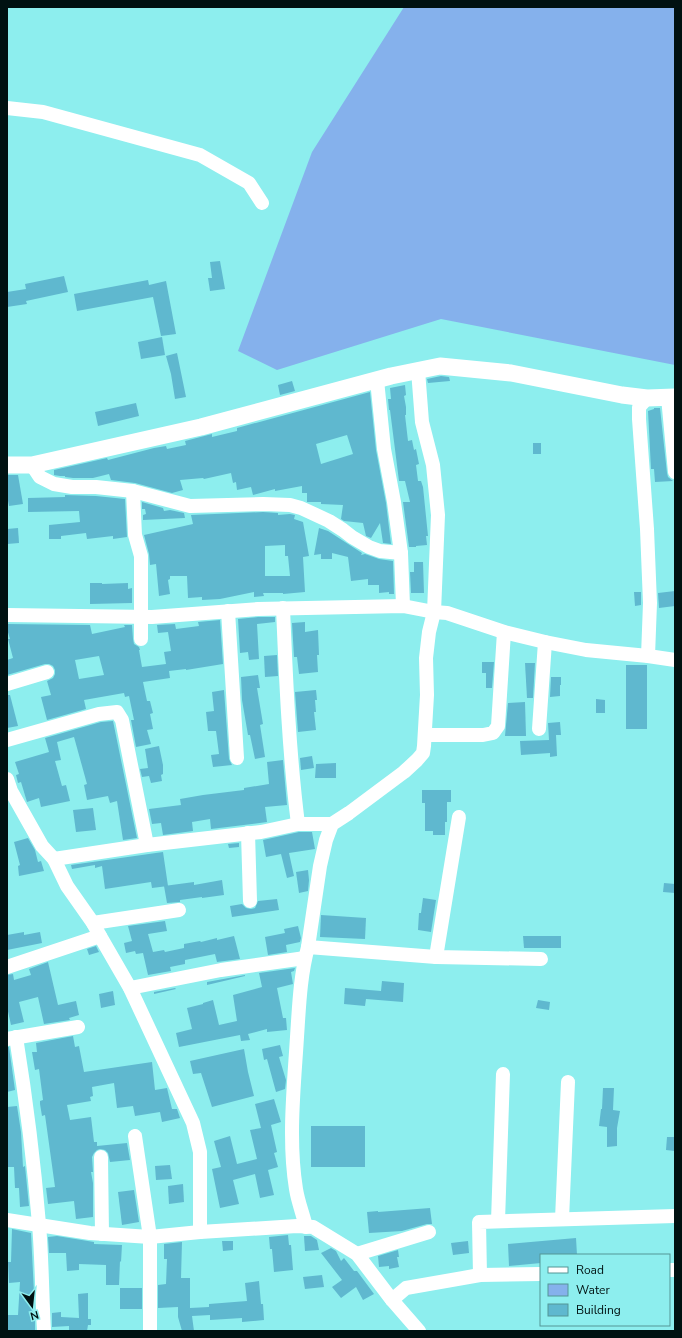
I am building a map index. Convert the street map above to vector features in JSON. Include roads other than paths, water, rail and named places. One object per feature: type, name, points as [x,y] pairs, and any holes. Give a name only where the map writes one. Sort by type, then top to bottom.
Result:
[{"type":"main road","points":[[7,465],[32,465],[201,427],[377,380],[440,366],[511,373],[622,395],[647,398],[672,397]]},
{"type":"street","points":[[7,108],[43,112],[200,155],[249,183],[262,203]]},
{"type":"street","points":[[54,859],[147,845],[262,832],[298,824],[332,824],[350,813],[404,772],[423,753],[426,735],[426,658],[429,632],[434,612],[438,515],[433,465],[422,422],[418,370]]},
{"type":"street","points":[[377,380],[384,449],[394,502],[400,553],[403,606]]},
{"type":"street","points":[[672,397],[675,472]]},
{"type":"street","points":[[647,398],[640,407],[639,418],[646,514],[650,603],[648,656]]},
{"type":"street","points":[[32,465],[40,477],[54,484],[72,487],[96,487],[133,491],[190,506],[263,504],[290,505],[301,508],[329,521],[369,547],[380,551],[400,553]]},
{"type":"street","points":[[133,491],[135,535],[141,556],[141,639]]},
{"type":"street","points":[[7,615],[142,617],[283,608],[403,606],[447,613],[504,632],[545,642],[586,650],[675,660]]},
{"type":"street","points":[[283,608],[292,771],[298,824]]},
{"type":"street","points":[[228,611],[237,758]]},
{"type":"street","points":[[426,735],[483,735],[493,733],[498,726],[504,632]]},
{"type":"street","points":[[539,729],[545,642]]},
{"type":"street","points":[[7,684],[47,672]]},
{"type":"street","points":[[7,740],[99,714],[117,712],[122,720],[147,845]]},
{"type":"street","points":[[7,779],[11,791],[42,846],[54,859],[67,886],[93,923],[130,988],[193,1123],[200,1152],[200,1232]]},
{"type":"street","points":[[436,957],[459,817]]},
{"type":"street","points":[[306,1227],[296,1190],[292,1155],[295,1069],[299,1008],[306,953],[320,866],[326,840],[332,824]]},
{"type":"street","points":[[248,833],[250,900]]},
{"type":"street","points":[[93,923],[179,910]]},
{"type":"street","points":[[7,967],[100,936]]},
{"type":"street","points":[[130,988],[306,953],[541,959]]},
{"type":"street","points":[[44,1331],[39,1226],[28,1106],[12,1038],[78,1028]]},
{"type":"street","points":[[498,1221],[503,1074]]},
{"type":"street","points":[[562,1219],[568,1082]]},
{"type":"street","points":[[135,1136],[150,1237],[150,1331]]},
{"type":"street","points":[[101,1157],[102,1234]]},
{"type":"street","points":[[480,1275],[478,1222],[675,1216]]},
{"type":"street","points":[[7,1220],[39,1226],[102,1234],[150,1237],[200,1232],[297,1226],[313,1227],[357,1254],[392,1300],[419,1331]]},
{"type":"street","points":[[357,1254],[429,1232]]},
{"type":"street","points":[[392,1300],[406,1288],[480,1275],[540,1274]]},
{"type":"water","points":[[404,7],[675,7],[675,365],[441,319],[277,370],[238,351],[312,152]]}]
